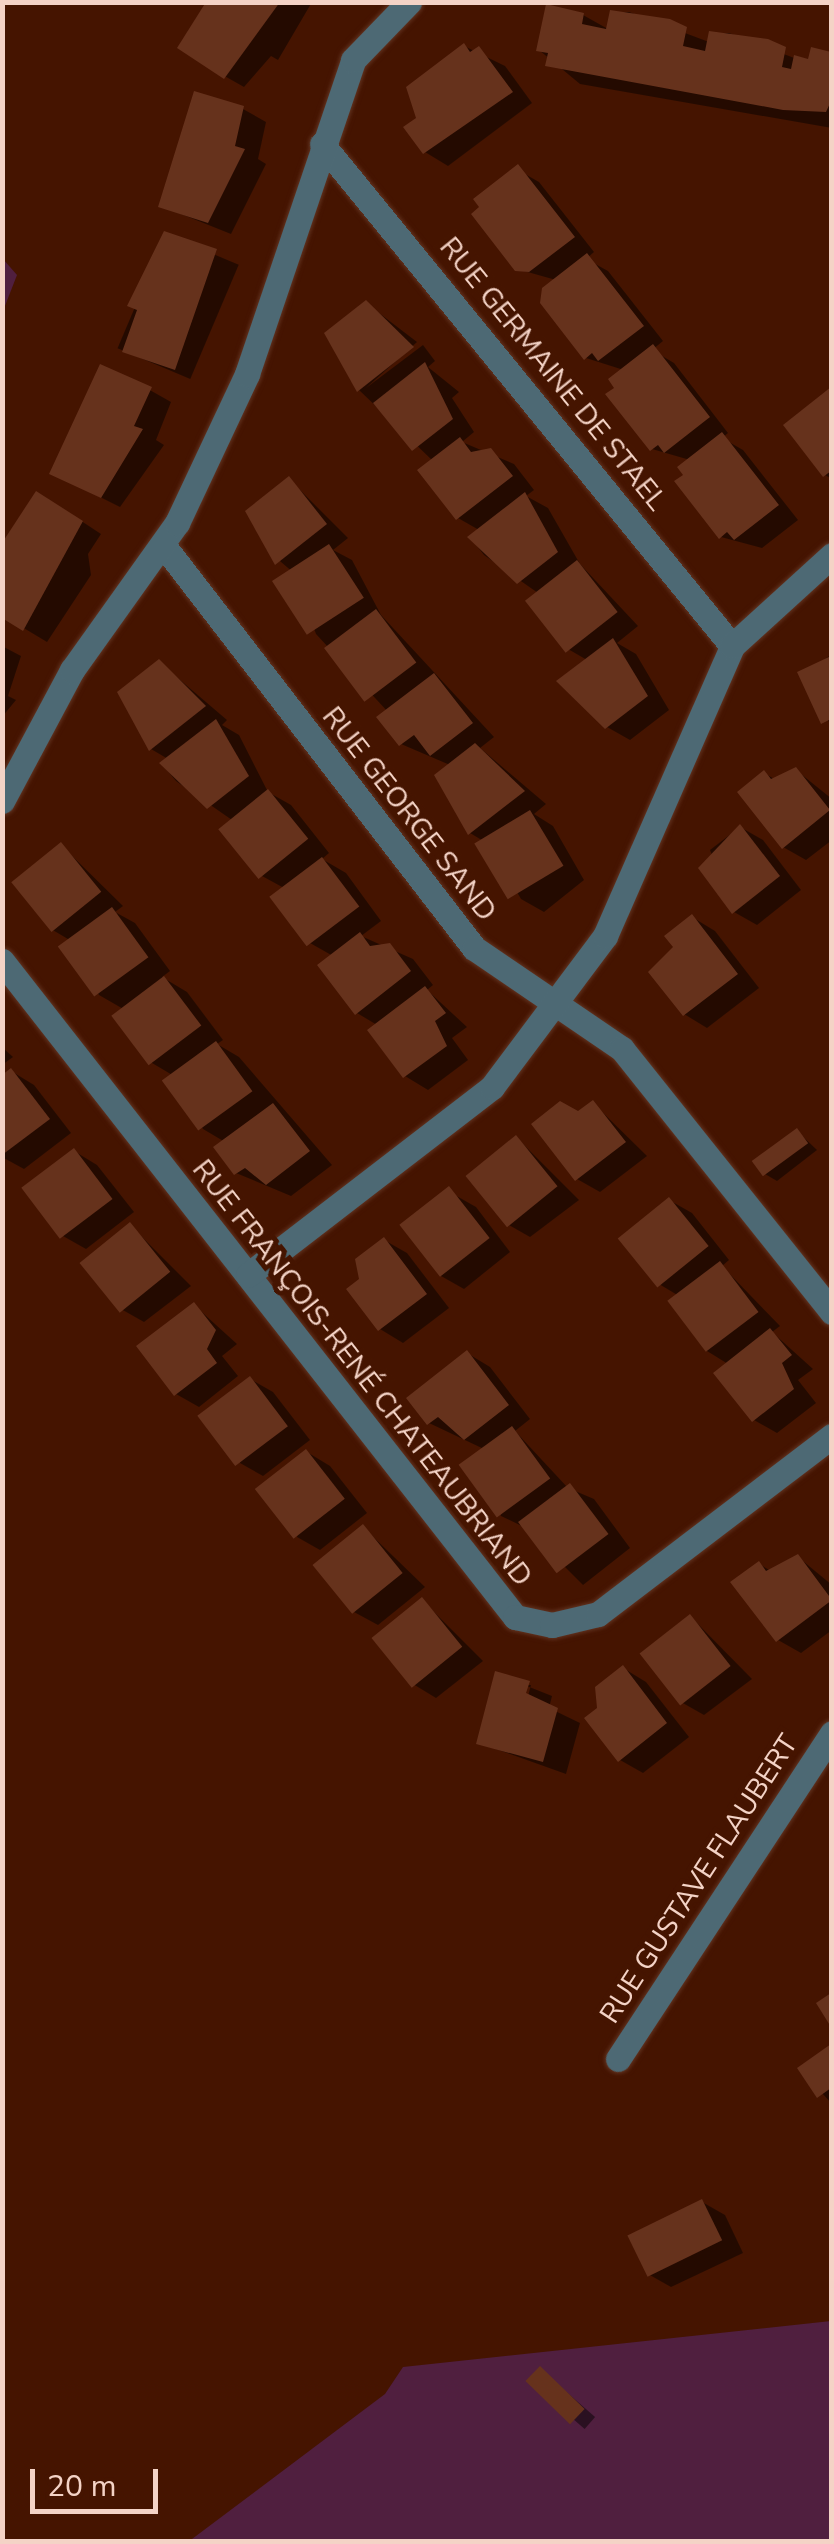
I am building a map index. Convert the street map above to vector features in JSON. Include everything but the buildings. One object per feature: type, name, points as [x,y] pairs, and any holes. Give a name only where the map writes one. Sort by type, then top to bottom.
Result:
[{"type":"street","points":[[2,801],[72,670],[164,546],[247,374],[352,60],[409,2]]},
{"type":"street","name":"RUE GERMAINE DE STAEL","points":[[322,144],[732,646]]},
{"type":"street","name":"RUE GEORGE SAND","points":[[164,546],[474,948],[622,1048],[832,1312]]},
{"type":"street","points":[[248,1275],[492,1087],[605,936],[732,646],[832,555]]},
{"type":"street","name":"RUE FRANÇOIS-RENÉ CHATEAUBRIAND","points":[[2,961],[515,1618],[552,1625],[598,1614],[832,1436]]},
{"type":"street","name":"RUE GUSTAVE FLAUBERT","points":[[618,2059],[832,1733]]},
{"type":"shaded area","points":[[3,259],[17,275],[3,311]]},
{"type":"shaded area","points":[[831,2321],[831,2541],[188,2542],[385,2394],[403,2367]]}]
